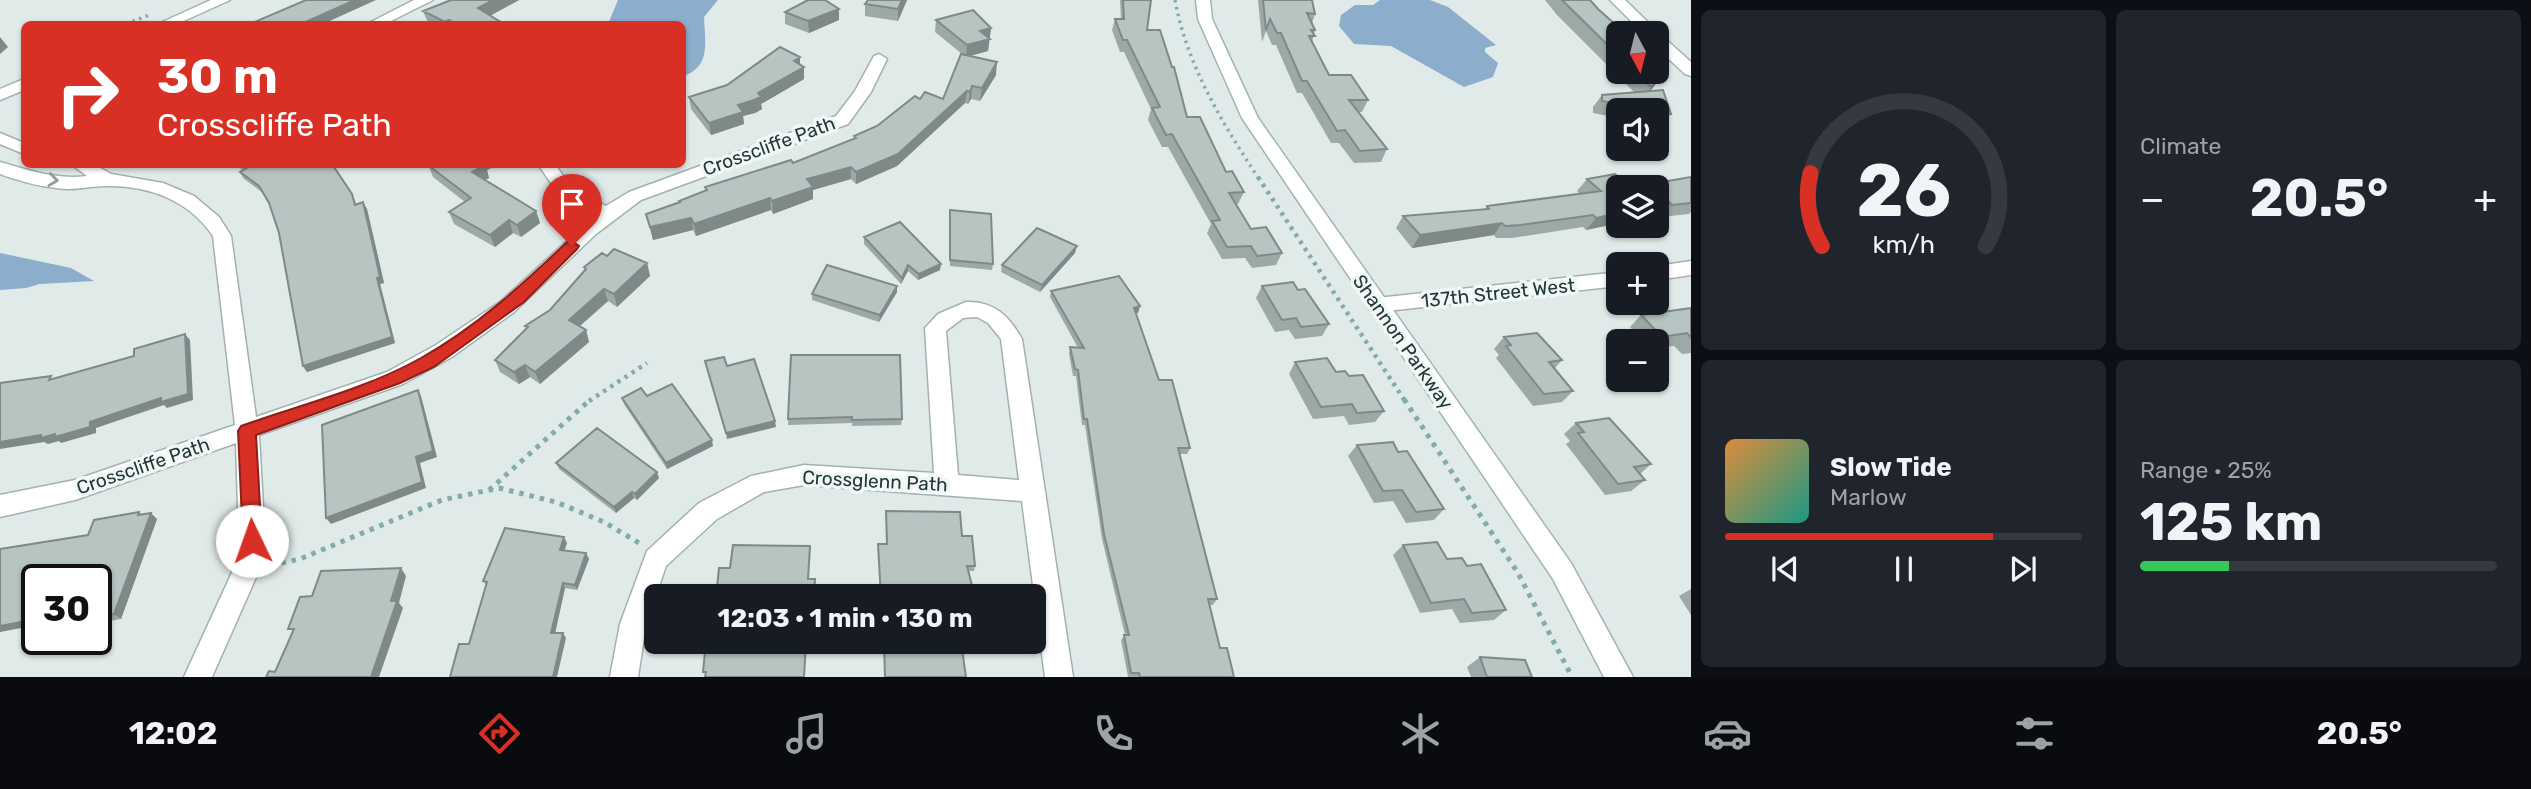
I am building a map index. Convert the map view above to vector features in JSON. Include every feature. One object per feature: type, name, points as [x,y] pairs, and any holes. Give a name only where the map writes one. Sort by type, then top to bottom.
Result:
[{"type":"street","points":[[172,21],[223,0]]},
{"type":"street","points":[[380,21],[426,0]]},
{"type":"street","name":"Shannon Parkway","points":[[1203,0],[1205,19],[1250,118],[1562,571],[1619,677]]},
{"type":"street","points":[[1617,0],[1639,21]]},
{"type":"street","points":[[1670,51],[1691,71]]},
{"type":"street","name":"Crosscliffe Path","points":[[0,506],[75,490],[394,379],[428,362],[518,298],[605,214],[658,186],[842,120],[863,92],[879,59]]},
{"type":"street","points":[[0,94],[21,85]]},
{"type":"street","points":[[0,138],[21,148]]},
{"type":"street","points":[[0,168],[40,179],[72,183],[116,172]]},
{"type":"street","points":[[98,168],[171,192],[196,204],[216,225],[222,236],[247,431],[252,541],[246,570],[198,677]]},
{"type":"street","points":[[549,168],[564,190],[605,214]]},
{"type":"street","points":[[1669,271],[1691,268]]},
{"type":"street","name":"137th Street West","points":[[1377,305],[1606,280]]},
{"type":"street","points":[[947,484],[935,328],[949,314],[969,309],[986,310],[1004,324],[1011,339],[1059,677]]},
{"type":"street","name":"Crossglenn Path","points":[[624,677],[633,624],[643,588],[659,555],[708,511],[759,483],[804,475],[1015,489],[1034,493]]},
{"type":"path","points":[[1175,0],[1184,39],[1205,87],[1235,143],[1518,573],[1572,677]]},
{"type":"path","points":[[488,490],[593,398],[647,363]]},
{"type":"path","points":[[246,570],[300,559],[442,500],[499,488],[556,502],[604,522],[659,555]]},
{"type":"water","points":[[618,0],[718,0],[704,17],[705,44],[702,60],[686,75],[686,21],[609,21]]},
{"type":"water","points":[[1380,0],[1430,0],[1448,7],[1496,45],[1485,48],[1485,52],[1498,63],[1493,77],[1464,87],[1391,46],[1354,44],[1339,26],[1341,15],[1355,5],[1373,5]]},
{"type":"water","points":[[0,253],[71,268],[94,281],[40,284],[0,290]]},
{"type":"building","points":[[306,0],[355,0],[308,21],[257,21]]},
{"type":"building","points":[[451,0],[493,0],[478,8],[499,21],[443,21],[423,11]]},
{"type":"building","points":[[808,0],[825,0],[839,9],[808,21],[785,12]]},
{"type":"building","points":[[868,0],[902,0],[898,9],[865,4]]},
{"type":"building","points":[[1123,0],[1151,0],[1147,30],[1160,30],[1174,67],[1187,117],[1200,117],[1226,172],[1232,171],[1244,192],[1229,193],[1251,229],[1266,227],[1282,253],[1257,256],[1251,246],[1227,247],[1212,221],[1220,220],[1172,134],[1166,135],[1152,108],[1160,107],[1127,40],[1123,40],[1115,19],[1124,19]]},
{"type":"building","points":[[1263,0],[1312,0],[1315,14],[1307,13],[1315,36],[1309,36],[1329,75],[1351,75],[1368,100],[1349,100],[1387,149],[1360,151],[1345,130],[1337,131],[1307,81],[1302,81],[1281,33],[1277,33],[1270,19],[1266,30]]},
{"type":"building","points":[[1562,0],[1590,0],[1612,21],[1606,21],[1606,43]]},
{"type":"building","points":[[973,10],[991,28],[980,31],[990,39],[967,45],[936,20]]},
{"type":"building","points":[[780,47],[800,57],[794,61],[804,67],[758,93],[761,97],[738,105],[743,112],[709,123],[689,97],[727,85]]},
{"type":"building","points":[[961,54],[997,62],[982,88],[972,86],[970,92],[967,91],[898,154],[856,172],[851,167],[807,179],[813,187],[772,201],[770,198],[694,224],[691,218],[650,227],[646,214],[707,190],[705,187],[791,160],[793,163],[856,138],[854,136],[877,126],[915,96],[920,99],[925,92],[943,99]]},
{"type":"building","points":[[1663,90],[1666,98],[1606,98],[1606,102],[1602,101],[1602,95]]},
{"type":"building","points":[[246,168],[335,168],[352,194],[355,205],[363,202],[380,277],[377,278],[392,337],[303,366],[279,233],[269,203],[259,186],[240,172]]},
{"type":"building","points":[[432,168],[479,168],[472,172],[536,211],[517,225],[509,220],[490,235],[449,212],[471,198]]},
{"type":"building","points":[[1606,176],[1606,216],[1596,218],[1593,215],[1521,225],[1505,226],[1502,223],[1420,235],[1403,216],[1489,209],[1487,206],[1601,191],[1587,179]]},
{"type":"building","points":[[1691,177],[1691,203],[1672,205],[1669,202],[1669,181]]},
{"type":"building","points":[[950,210],[991,214],[993,264],[950,260]]},
{"type":"building","points":[[900,222],[941,264],[919,274],[908,265],[902,278],[864,237]]},
{"type":"building","points":[[1037,228],[1077,246],[1042,285],[1002,265]]},
{"type":"building","points":[[614,249],[647,263],[614,294],[604,289],[569,320],[586,330],[535,372],[525,365],[514,372],[495,360],[528,327],[525,326],[550,310],[586,269],[584,267],[602,253],[607,256]]},
{"type":"building","points":[[827,265],[897,286],[880,315],[812,294]]},
{"type":"building","points":[[1119,276],[1140,306],[1134,308],[1159,380],[1172,380],[1190,448],[1178,448],[1217,599],[1208,599],[1220,648],[1227,648],[1234,677],[1140,677],[1139,673],[1131,673],[1124,635],[1129,635],[1104,534],[1087,419],[1084,419],[1078,370],[1075,369],[1070,347],[1084,348],[1051,291]]},
{"type":"building","points":[[1293,282],[1298,290],[1305,289],[1329,324],[1301,327],[1296,318],[1282,320],[1262,286]]},
{"type":"building","points":[[1691,308],[1691,338],[1687,333],[1669,336],[1669,329],[1654,329],[1641,315],[1669,315],[1669,311]]},
{"type":"building","points":[[1537,333],[1562,360],[1549,362],[1573,391],[1544,394],[1506,346],[1511,345],[1504,337]]},
{"type":"building","points":[[185,334],[188,394],[161,402],[161,398],[90,422],[90,427],[55,437],[55,434],[41,438],[41,435],[0,442],[0,383],[51,376],[49,380],[134,356],[134,349]]},
{"type":"building","points":[[791,355],[900,355],[902,419],[788,419]]},
{"type":"building","points":[[724,357],[727,366],[754,359],[775,421],[726,433],[705,361]]},
{"type":"building","points":[[1327,358],[1336,372],[1345,371],[1349,376],[1363,375],[1384,411],[1357,413],[1352,404],[1321,407],[1295,362]]},
{"type":"building","points":[[672,384],[712,440],[666,463],[622,398],[641,388],[647,396]]},
{"type":"building","points":[[418,390],[433,451],[416,457],[422,482],[326,518],[322,425]]},
{"type":"building","points":[[1609,418],[1651,464],[1634,467],[1645,480],[1618,484],[1578,433],[1584,432],[1576,423]]},
{"type":"building","points":[[597,428],[657,472],[635,494],[632,492],[614,507],[556,463]]},
{"type":"building","points":[[1393,442],[1398,452],[1407,451],[1444,509],[1416,512],[1402,490],[1383,491],[1357,445]]},
{"type":"building","points":[[886,511],[960,512],[962,536],[972,536],[975,566],[967,566],[972,584],[880,584],[878,544],[887,544]]},
{"type":"building","points":[[139,512],[138,515],[151,513],[114,614],[112,564],[21,564],[21,622],[0,626],[0,549],[88,535],[94,520]]},
{"type":"building","points":[[505,528],[564,537],[560,550],[586,553],[575,585],[563,583],[551,633],[563,633],[553,677],[450,677],[459,644],[469,644],[487,582],[483,581]]},
{"type":"building","points":[[1437,542],[1447,559],[1462,558],[1467,566],[1481,564],[1506,610],[1472,613],[1464,599],[1431,603],[1403,545]]},
{"type":"building","points":[[733,545],[810,546],[808,579],[815,579],[815,584],[717,584],[719,568],[730,568]]},
{"type":"building","points":[[401,568],[391,601],[397,601],[371,677],[266,677],[269,671],[275,672],[294,629],[288,629],[300,597],[312,596],[321,571]]},
{"type":"building","points":[[705,654],[805,654],[804,677],[705,677],[706,672],[703,672]]},
{"type":"building","points":[[884,654],[963,654],[966,677],[885,677]]},
{"type":"building","points":[[1480,657],[1525,660],[1532,677],[1487,677]]},
{"type":"route","points":[[252,541],[247,431],[394,379],[428,362],[518,298],[572,246]]}]
